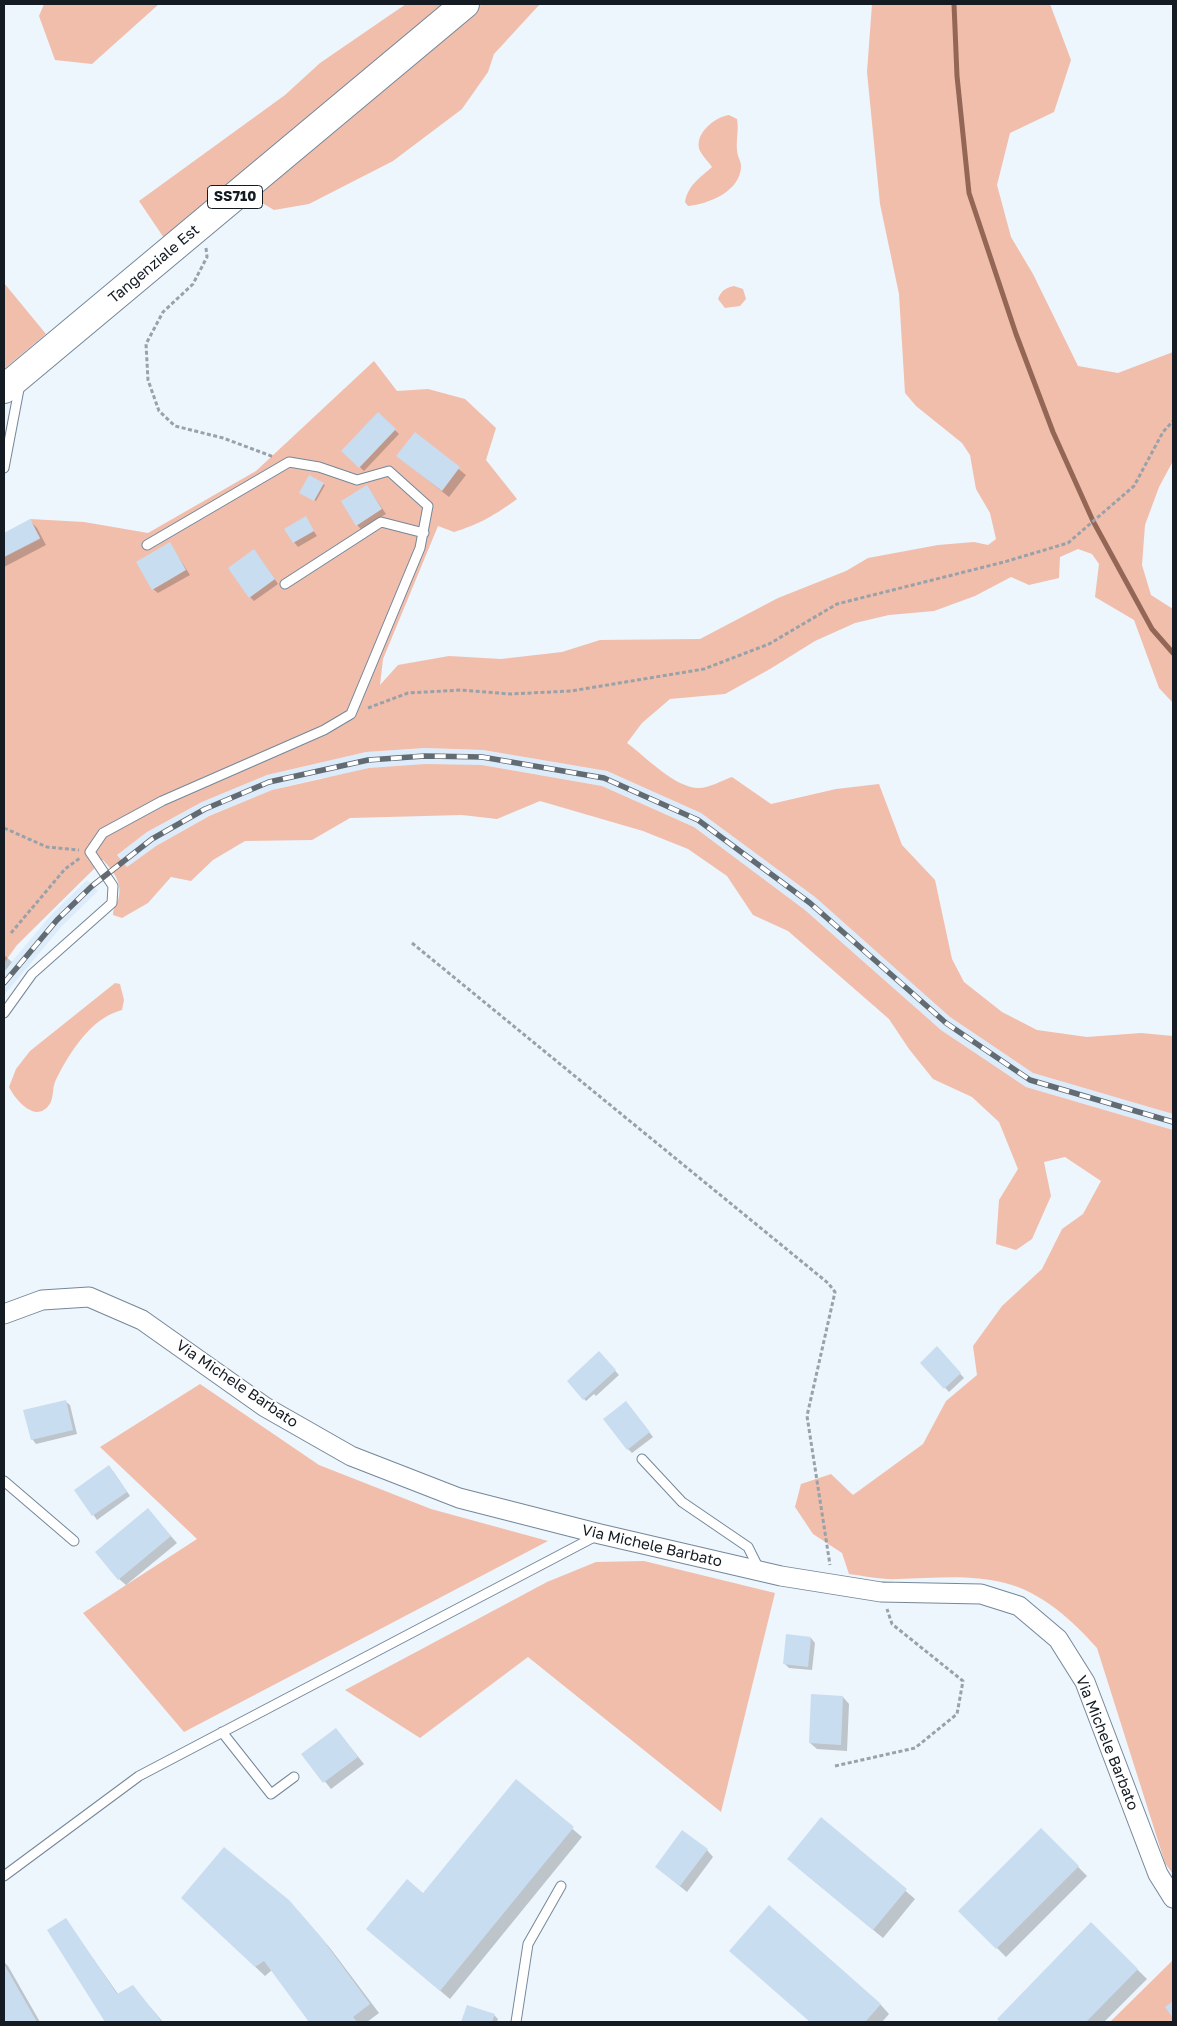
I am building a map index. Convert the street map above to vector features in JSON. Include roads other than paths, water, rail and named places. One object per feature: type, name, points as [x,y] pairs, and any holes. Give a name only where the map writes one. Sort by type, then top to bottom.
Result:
[{"type":"main road","name":"Tangenziale Est","points":[[13,381],[465,4]]},
{"type":"street","name":"Via Michele Barbato","points":[[4,1314],[42,1300],[89,1297],[142,1320],[265,1407],[351,1456],[459,1498],[600,1534],[833,1586],[881,1592],[981,1594],[1019,1606],[1058,1639],[1085,1682],[1158,1874],[1173,1898]]},
{"type":"lane","points":[[4,468],[13,381]]},
{"type":"lane","points":[[4,1013],[32,974],[112,903],[113,886],[90,852],[103,832],[154,805],[324,730],[351,714],[424,533],[428,506],[389,471],[357,480],[319,467],[288,462],[146,545]]},
{"type":"lane","points":[[285,584],[381,522],[424,533]]},
{"type":"lane","points":[[642,1460],[682,1502],[748,1547],[760,1571]]},
{"type":"lane","points":[[4,1481],[74,1541]]},
{"type":"lane","points":[[4,1876],[139,1776],[600,1534]]},
{"type":"lane","points":[[222,1732],[271,1794],[294,1776]]},
{"type":"lane","points":[[516,2022],[528,1944],[561,1886]]},
{"type":"waterway","points":[[954,4],[957,76],[969,193],[1016,334],[1053,432],[1093,521],[1152,629],[1173,653]]},
{"type":"railway","points":[[4,983],[57,920],[92,886],[152,839],[205,809],[269,782],[368,760],[425,756],[482,757],[604,778],[698,820],[810,903],[946,1023],[1030,1080],[1173,1122]]}]
